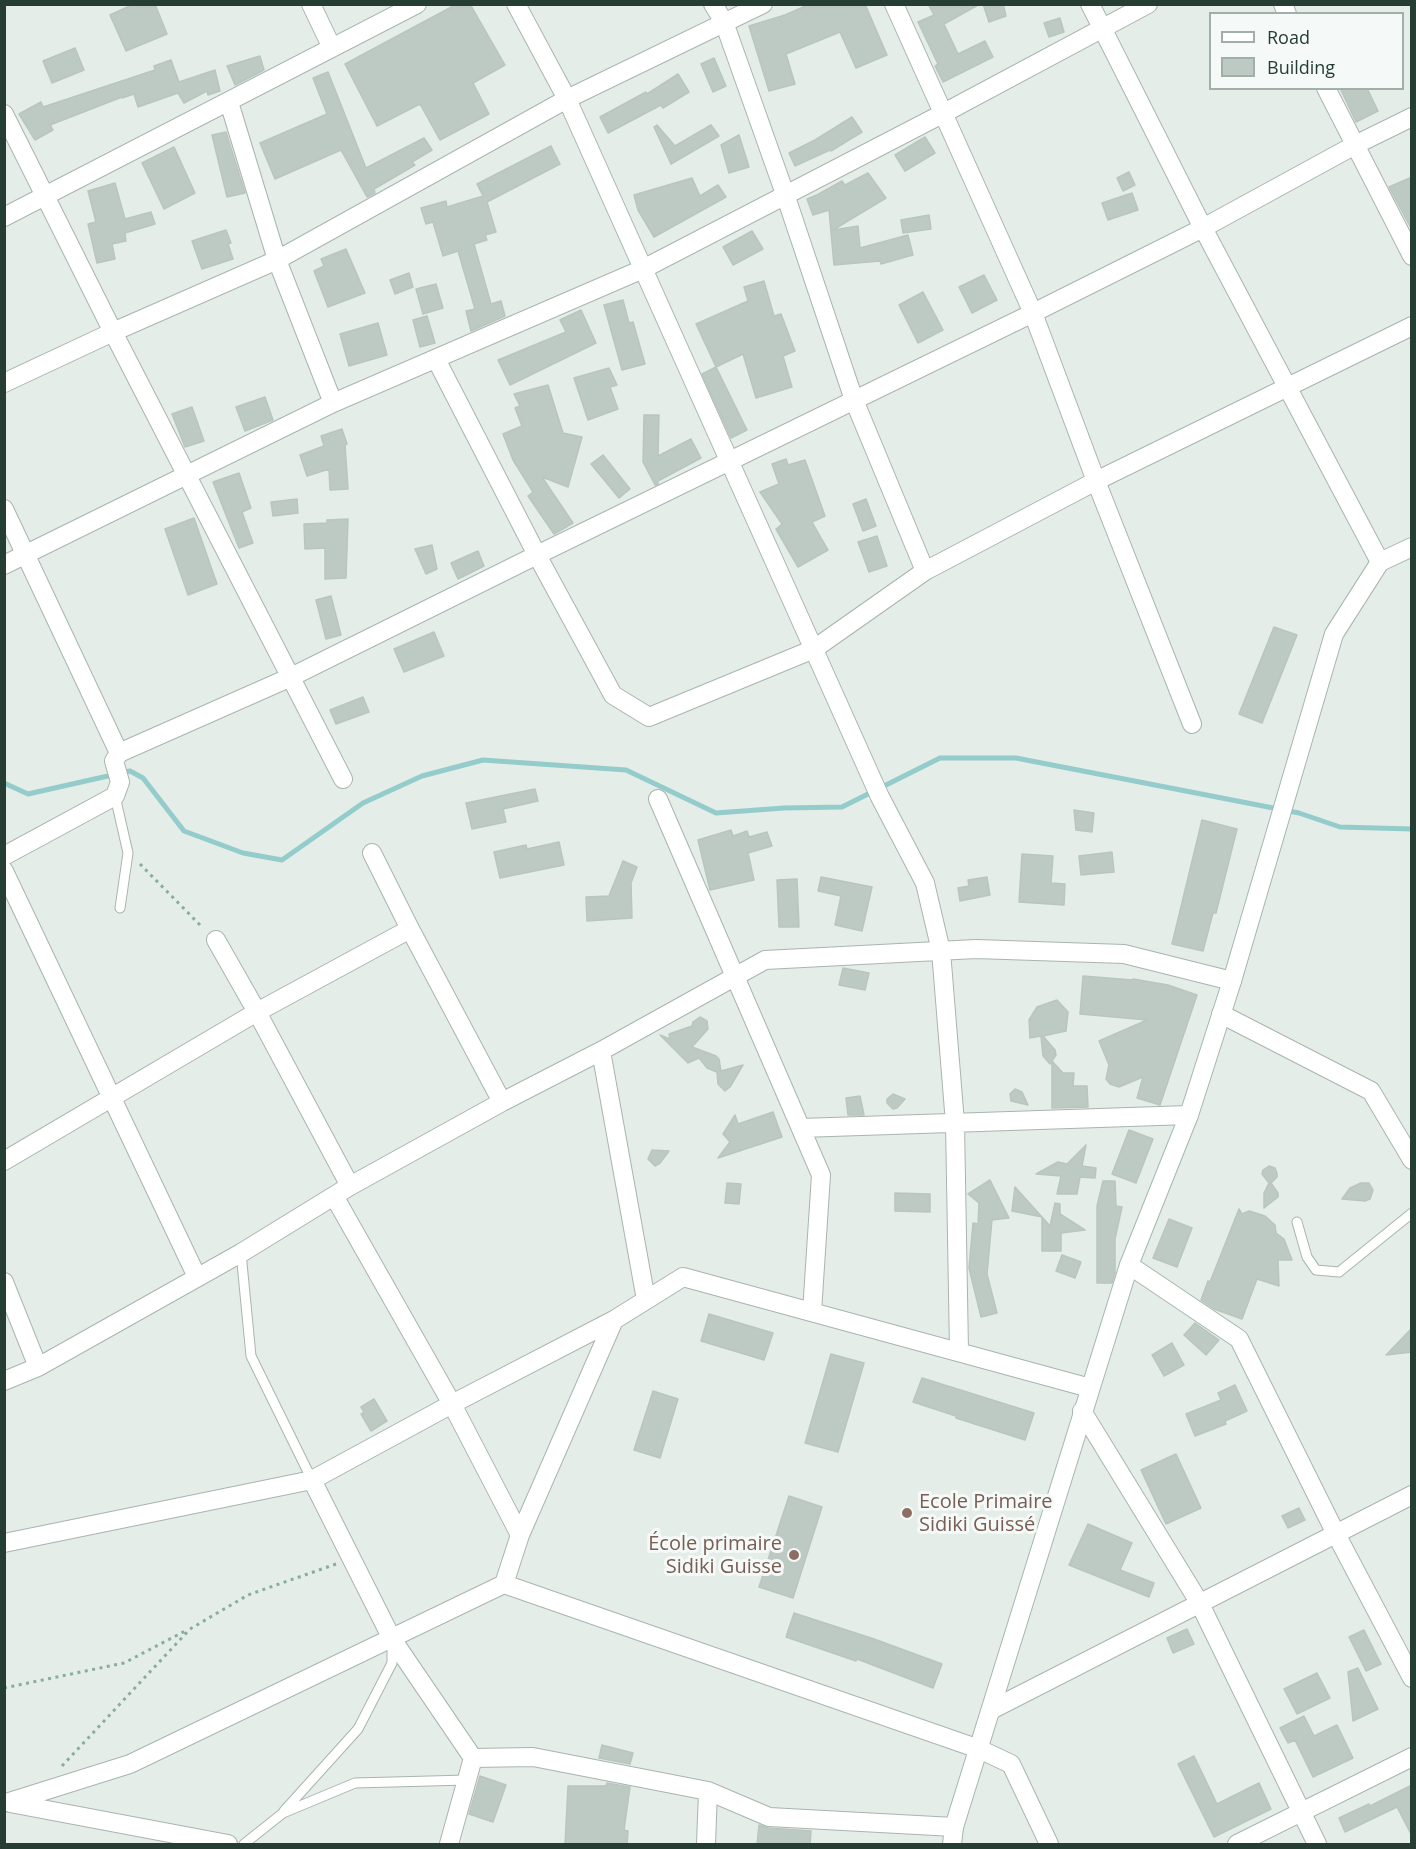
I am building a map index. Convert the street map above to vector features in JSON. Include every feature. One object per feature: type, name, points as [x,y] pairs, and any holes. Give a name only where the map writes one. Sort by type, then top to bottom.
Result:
[{"type":"street","points":[[311,4],[332,48]]},
{"type":"street","points":[[4,217],[417,4]]},
{"type":"street","points":[[516,4],[567,99],[877,790],[926,883],[941,951],[956,1123],[959,1351]]},
{"type":"street","points":[[713,4],[724,22],[854,400],[925,571]]},
{"type":"street","points":[[4,383],[277,260],[567,99],[763,4]]},
{"type":"street","points":[[894,4],[1033,313],[1096,481],[1192,724]]},
{"type":"street","points":[[1090,4],[1203,228],[1380,562]]},
{"type":"street","points":[[4,565],[333,403],[643,269],[1148,4]]},
{"type":"street","points":[[1327,90],[1412,256]]},
{"type":"street","points":[[229,102],[277,260],[333,403]]},
{"type":"street","points":[[4,114],[113,332],[343,779]]},
{"type":"street","points":[[116,757],[291,677],[729,460],[1033,313],[1203,228],[1355,145],[1412,117]]},
{"type":"street","points":[[436,359],[537,555],[613,695],[649,717],[814,649],[925,571],[1096,481],[1412,326]]},
{"type":"street","points":[[4,508],[27,554],[116,757],[117,789],[4,856]]},
{"type":"street","points":[[473,1758],[533,1757],[708,1791],[769,1818],[953,1836],[1129,1265],[1189,1116],[1232,981],[1334,634],[1380,562],[1412,546]]},
{"type":"street","points":[[658,799],[820,1175],[812,1312]]},
{"type":"street","points":[[372,853],[502,1102]]},
{"type":"street","points":[[4,871],[196,1277]]},
{"type":"street","points":[[4,1161],[257,1012],[410,929]]},
{"type":"street","points":[[216,940],[350,1186]]},
{"type":"street","points":[[4,1381],[38,1367],[242,1253],[350,1186],[765,960],[976,949],[1124,954],[1232,981]]},
{"type":"street","points":[[1221,1014],[1371,1091],[1412,1160]]},
{"type":"street","points":[[601,1051],[646,1300]]},
{"type":"street","points":[[801,1128],[1189,1116]]},
{"type":"street","points":[[334,1196],[452,1404],[520,1535]]},
{"type":"street","points":[[1129,1265],[1239,1339],[1336,1534],[1412,1678]]},
{"type":"street","points":[[4,1543],[312,1480],[614,1320],[683,1277],[1090,1388]]},
{"type":"street","points":[[4,1282],[38,1367]]},
{"type":"street","points":[[7,1803],[130,1764],[392,1640],[504,1584],[520,1535],[614,1320]]},
{"type":"street","points":[[1082,1412],[1199,1602],[1317,1845]]},
{"type":"street","points":[[312,1480],[392,1640],[473,1758],[449,1845]]},
{"type":"street","points":[[991,1710],[1412,1495]]},
{"type":"street","points":[[504,1584],[979,1749],[1011,1764],[1049,1845]]},
{"type":"street","points":[[1237,1845],[1412,1757]]},
{"type":"street","points":[[706,1845],[708,1791]]},
{"type":"street","points":[[7,1803],[228,1845]]},
{"type":"lane","points":[[117,789],[128,853],[120,908]]},
{"type":"lane","points":[[1297,1222],[1307,1257],[1316,1270],[1339,1272],[1412,1213]]},
{"type":"lane","points":[[242,1253],[251,1356],[312,1480]]},
{"type":"lane","points":[[244,1845],[283,1813],[358,1729],[392,1663],[392,1640]]},
{"type":"lane","points":[[283,1813],[355,1783],[467,1780]]},
{"type":"path","points":[[128,853],[216,940]]},
{"type":"path","points":[[4,1688],[124,1664],[190,1629],[248,1594],[351,1559]]},
{"type":"path","points":[[61,1767],[190,1629]]},
{"type":"building","points":[[134,4],[155,4],[167,34],[126,51],[110,15]]},
{"type":"building","points":[[457,4],[470,4],[505,65],[473,83],[489,114],[440,140],[420,104],[377,126],[345,64]]},
{"type":"building","points":[[810,4],[865,4],[887,55],[856,68],[840,32],[786,54],[795,84],[769,91],[749,26],[785,15]]},
{"type":"building","points":[[928,4],[980,4],[944,24],[958,54],[985,41],[993,57],[943,82],[935,66],[938,64],[918,22],[934,15]]},
{"type":"building","points":[[983,4],[1003,4],[1006,16],[989,22]]},
{"type":"building","points":[[1060,18],[1064,32],[1049,37],[1044,23]]},
{"type":"building","points":[[75,48],[84,70],[52,83],[43,61]]},
{"type":"building","points":[[260,56],[264,70],[235,85],[227,66]]},
{"type":"building","points":[[714,58],[726,86],[713,92],[701,64]]},
{"type":"building","points":[[171,60],[179,82],[215,70],[220,91],[208,95],[207,91],[184,103],[178,93],[138,107],[134,94],[122,97],[50,125],[53,130],[35,140],[19,114],[41,102],[43,107],[155,70],[154,66]]},
{"type":"building","points":[[328,72],[366,168],[424,138],[432,150],[412,162],[415,165],[374,189],[375,193],[367,197],[341,150],[275,179],[260,143],[327,114],[313,78]]},
{"type":"building","points":[[678,74],[689,92],[663,108],[661,105],[608,133],[600,117],[646,92],[647,94]]},
{"type":"building","points":[[1341,90],[1368,90],[1378,111],[1356,122]]},
{"type":"building","points":[[852,117],[862,132],[831,151],[795,166],[789,153]]},
{"type":"building","points":[[657,125],[675,146],[711,125],[719,136],[671,164],[654,127]]},
{"type":"building","points":[[226,132],[245,193],[227,197],[212,135]]},
{"type":"building","points":[[739,135],[749,167],[729,173],[721,145]]},
{"type":"building","points":[[925,137],[935,153],[905,171],[895,155]]},
{"type":"building","points":[[551,146],[560,164],[487,202],[496,232],[485,235],[487,240],[474,244],[491,304],[501,301],[505,316],[471,331],[466,311],[475,309],[458,251],[443,256],[433,222],[426,224],[421,208],[446,201],[447,207],[483,196],[477,184]]},
{"type":"building","points":[[174,147],[195,193],[164,209],[142,163]]},
{"type":"building","points":[[1129,172],[1135,185],[1123,191],[1117,178]]},
{"type":"building","points":[[868,173],[886,198],[833,230],[858,226],[860,248],[908,235],[913,255],[881,264],[880,261],[834,265],[829,210],[813,215],[807,199],[842,181],[845,185]]},
{"type":"building","points":[[1412,177],[1412,230],[1389,187]]},
{"type":"building","points":[[692,178],[700,196],[718,185],[726,197],[654,237],[638,210],[634,195]]},
{"type":"building","points":[[115,183],[125,219],[151,212],[155,224],[125,233],[126,241],[112,244],[115,259],[97,263],[88,224],[96,222],[88,191]]},
{"type":"building","points":[[1132,193],[1138,210],[1108,220],[1102,203]]},
{"type":"building","points":[[929,215],[931,229],[903,233],[901,220]]},
{"type":"building","points":[[226,230],[231,243],[228,244],[233,259],[202,269],[192,241]]},
{"type":"building","points":[[752,231],[763,249],[733,265],[723,247]]},
{"type":"building","points":[[346,249],[365,293],[328,307],[314,271],[324,266],[321,259]]},
{"type":"building","points":[[409,273],[413,287],[395,294],[390,280]]},
{"type":"building","points":[[984,275],[997,300],[972,313],[959,287]]},
{"type":"building","points":[[764,281],[774,316],[781,314],[795,351],[783,356],[792,387],[756,398],[743,354],[716,367],[696,324],[748,301],[744,287]]},
{"type":"building","points":[[436,284],[443,308],[423,314],[416,289]]},
{"type":"building","points":[[923,292],[943,330],[918,343],[899,305]]},
{"type":"building","points":[[623,300],[629,323],[633,322],[645,364],[622,370],[604,305]]},
{"type":"building","points":[[581,310],[596,343],[510,385],[498,360],[566,332],[560,320]]},
{"type":"building","points":[[427,316],[435,343],[420,347],[413,320]]},
{"type":"building","points":[[378,323],[387,355],[349,366],[340,334]]},
{"type":"building","points":[[716,367],[747,430],[731,438],[702,374]]},
{"type":"building","points":[[609,368],[617,385],[610,387],[618,409],[588,420],[574,378]]},
{"type":"building","points":[[548,385],[563,433],[582,437],[568,487],[542,477],[573,523],[554,534],[528,496],[533,492],[513,460],[503,434],[522,426],[515,408],[520,406],[514,394]]},
{"type":"building","points":[[265,397],[273,420],[245,431],[236,407]]},
{"type":"building","points":[[192,407],[204,441],[185,447],[172,414]]},
{"type":"building","points":[[644,415],[659,415],[658,456],[691,439],[701,458],[658,481],[655,485],[643,462]]},
{"type":"building","points":[[342,429],[347,444],[345,445],[348,489],[330,490],[329,469],[307,476],[300,455],[324,446],[321,436]]},
{"type":"building","points":[[603,455],[630,489],[619,498],[591,464]]},
{"type":"building","points":[[786,459],[788,465],[805,460],[825,516],[812,522],[828,550],[798,567],[776,529],[782,524],[760,492],[779,484],[772,464]]},
{"type":"building","points":[[239,473],[251,508],[242,512],[253,543],[239,548],[213,482]]},
{"type":"building","points":[[297,499],[298,513],[273,516],[271,502]]},
{"type":"building","points":[[866,499],[876,526],[863,531],[853,504]]},
{"type":"building","points":[[194,518],[217,584],[188,595],[165,529]]},
{"type":"building","points":[[348,519],[346,578],[325,579],[325,548],[305,549],[304,524]]},
{"type":"building","points":[[877,536],[887,566],[869,572],[858,542]]},
{"type":"building","points":[[432,545],[437,569],[426,574],[415,549]]},
{"type":"building","points":[[478,551],[484,566],[458,579],[451,563]]},
{"type":"building","points":[[331,596],[341,635],[326,639],[316,600]]},
{"type":"building","points":[[1274,627],[1297,635],[1262,723],[1239,714]]},
{"type":"building","points":[[434,632],[444,656],[404,672],[394,649]]},
{"type":"building","points":[[363,697],[369,712],[336,724],[330,710]]},
{"type":"building","points":[[535,789],[538,801],[503,809],[506,822],[472,829],[466,803]]},
{"type":"building","points":[[1074,810],[1094,813],[1092,832],[1076,830]]},
{"type":"building","points":[[1202,820],[1237,829],[1216,913],[1213,913],[1203,951],[1172,944]]},
{"type":"building","points":[[731,830],[733,836],[747,831],[749,837],[767,832],[772,846],[748,853],[754,880],[710,890],[698,840]]},
{"type":"building","points":[[559,842],[564,865],[500,878],[494,852],[526,845],[527,849]]},
{"type":"building","points":[[1112,852],[1114,872],[1081,875],[1079,856]]},
{"type":"building","points":[[1022,854],[1053,856],[1051,883],[1065,884],[1064,905],[1019,902]]},
{"type":"building","points":[[623,861],[637,867],[631,883],[632,918],[587,921],[586,897],[609,896]]},
{"type":"building","points":[[821,877],[872,887],[862,931],[835,925],[841,896],[818,891]]},
{"type":"building","points":[[987,877],[990,895],[960,901],[958,888],[969,886],[968,880]]},
{"type":"building","points":[[797,879],[799,927],[779,927],[777,880]]},
{"type":"building","points":[[843,968],[869,973],[865,990],[839,985]]},
{"type":"building","points":[[1083,976],[1133,979],[1168,985],[1197,995],[1160,1105],[1137,1098],[1143,1077],[1119,1087],[1110,1084],[1106,1079],[1109,1065],[1099,1041],[1147,1020],[1080,1014]]},
{"type":"building","points":[[1057,1000],[1068,1012],[1066,1031],[1043,1036],[1055,1050],[1056,1055],[1050,1064],[1043,1056],[1041,1036],[1030,1038],[1029,1020],[1037,1007]]},
{"type":"building","points":[[700,1017],[707,1021],[708,1029],[692,1047],[716,1056],[719,1059],[721,1071],[743,1065],[730,1087],[725,1091],[718,1084],[717,1072],[707,1068],[699,1058],[688,1063],[660,1035],[670,1039],[669,1034],[692,1026],[693,1022]]},
{"type":"building","points":[[1052,1061],[1063,1073],[1074,1073],[1073,1086],[1087,1086],[1088,1107],[1052,1108]]},
{"type":"building","points":[[1015,1089],[1022,1092],[1028,1105],[1011,1101],[1010,1094]]},
{"type":"building","points":[[893,1094],[905,1099],[893,1109],[887,1103],[887,1099]]},
{"type":"building","points":[[860,1096],[864,1115],[848,1115],[846,1098]]},
{"type":"building","points":[[773,1112],[782,1137],[718,1158],[730,1142],[723,1134],[735,1115],[738,1124]]},
{"type":"building","points":[[1129,1130],[1153,1139],[1136,1183],[1112,1174]]},
{"type":"building","points":[[1086,1145],[1082,1166],[1096,1168],[1095,1178],[1080,1177],[1077,1194],[1057,1194],[1061,1176],[1036,1174],[1058,1162],[1067,1164]]},
{"type":"building","points":[[652,1150],[669,1151],[655,1166],[648,1159]]},
{"type":"building","points":[[1269,1166],[1275,1168],[1277,1173],[1277,1177],[1271,1183],[1278,1197],[1264,1208],[1264,1193],[1269,1183],[1262,1174],[1263,1170]]},
{"type":"building","points":[[990,1180],[1009,1218],[992,1220],[987,1274],[997,1313],[981,1317],[969,1268],[973,1223],[978,1224],[979,1203],[968,1194]]},
{"type":"building","points":[[1103,1181],[1115,1181],[1116,1206],[1122,1207],[1115,1239],[1115,1273],[1112,1283],[1097,1283],[1097,1206]]},
{"type":"building","points":[[727,1183],[741,1184],[739,1204],[725,1203]]},
{"type":"building","points":[[1361,1183],[1369,1183],[1373,1190],[1370,1199],[1365,1201],[1342,1199],[1350,1188]]},
{"type":"building","points":[[1015,1187],[1042,1217],[1012,1211]]},
{"type":"building","points":[[895,1193],[930,1194],[930,1212],[895,1211]]},
{"type":"building","points":[[1055,1203],[1060,1204],[1060,1214],[1085,1230],[1061,1233],[1061,1251],[1042,1251],[1042,1217],[1050,1226]]},
{"type":"building","points":[[1239,1209],[1242,1214],[1249,1211],[1265,1216],[1275,1225],[1276,1233],[1284,1239],[1292,1260],[1278,1260],[1279,1286],[1257,1279],[1242,1319],[1214,1309],[1201,1300]]},
{"type":"building","points":[[1169,1219],[1192,1228],[1177,1267],[1153,1258]]},
{"type":"building","points":[[1062,1255],[1081,1262],[1075,1278],[1056,1271]]},
{"type":"building","points":[[709,1314],[773,1333],[764,1360],[701,1341]]},
{"type":"building","points":[[1195,1323],[1219,1340],[1206,1355],[1184,1335]]},
{"type":"building","points":[[1412,1328],[1412,1352],[1386,1355]]},
{"type":"building","points":[[1172,1343],[1184,1365],[1164,1376],[1152,1355]]},
{"type":"building","points":[[831,1354],[864,1363],[838,1452],[805,1443]]},
{"type":"building","points":[[922,1378],[1034,1413],[1025,1440],[913,1402]]},
{"type":"building","points":[[1235,1385],[1247,1411],[1225,1421],[1226,1424],[1195,1436],[1186,1414],[1221,1400],[1218,1393]]},
{"type":"building","points":[[653,1391],[678,1399],[660,1458],[634,1450]]},
{"type":"building","points":[[374,1399],[387,1421],[371,1431],[361,1414],[364,1412],[361,1407]]},
{"type":"building","points":[[1176,1454],[1201,1508],[1166,1524],[1141,1470]]},
{"type":"building","points":[[789,1496],[822,1507],[793,1598],[759,1587]]},
{"type":"building","points":[[1299,1508],[1305,1520],[1288,1528],[1282,1516]]},
{"type":"building","points":[[1088,1524],[1132,1543],[1120,1570],[1154,1583],[1149,1597],[1069,1565]]},
{"type":"building","points":[[794,1613],[942,1664],[933,1688],[857,1659],[856,1661],[786,1637]]},
{"type":"building","points":[[1187,1629],[1194,1644],[1173,1653],[1167,1638]]},
{"type":"building","points":[[1364,1630],[1381,1664],[1366,1671],[1349,1637]]},
{"type":"building","points":[[1358,1668],[1378,1709],[1353,1721],[1348,1672]]},
{"type":"building","points":[[1317,1673],[1330,1698],[1297,1714],[1284,1689]]},
{"type":"building","points":[[1304,1716],[1314,1736],[1337,1725],[1353,1758],[1313,1777],[1295,1740],[1288,1743],[1280,1728]]},
{"type":"building","points":[[602,1745],[633,1753],[630,1764],[599,1758]]},
{"type":"building","points":[[1194,1756],[1217,1804],[1259,1783],[1271,1809],[1214,1837],[1178,1764]]},
{"type":"building","points":[[480,1776],[506,1785],[493,1822],[469,1814]]},
{"type":"building","points":[[607,1783],[630,1787],[624,1830],[628,1831],[627,1845],[565,1845],[568,1786],[606,1786]]},
{"type":"building","points":[[1412,1785],[1412,1836],[1397,1807],[1345,1832],[1339,1818],[1369,1804],[1370,1806]]},
{"type":"building","points":[[759,1825],[768,1828],[811,1831],[810,1845],[757,1845]]},
{"type":"waterway","points":[[4,783],[28,794],[130,771],[143,778],[184,831],[243,853],[282,860],[363,803],[422,776],[483,760],[626,770],[716,813],[842,807],[940,758],[1016,758],[1299,813],[1340,827],[1412,829]]},
{"type":"place","name":"Ecole Primaire Sidiki Guissé","points":[[907,1513]]},
{"type":"place","name":"École primaire Sidiki Guisse","points":[[794,1555]]}]
